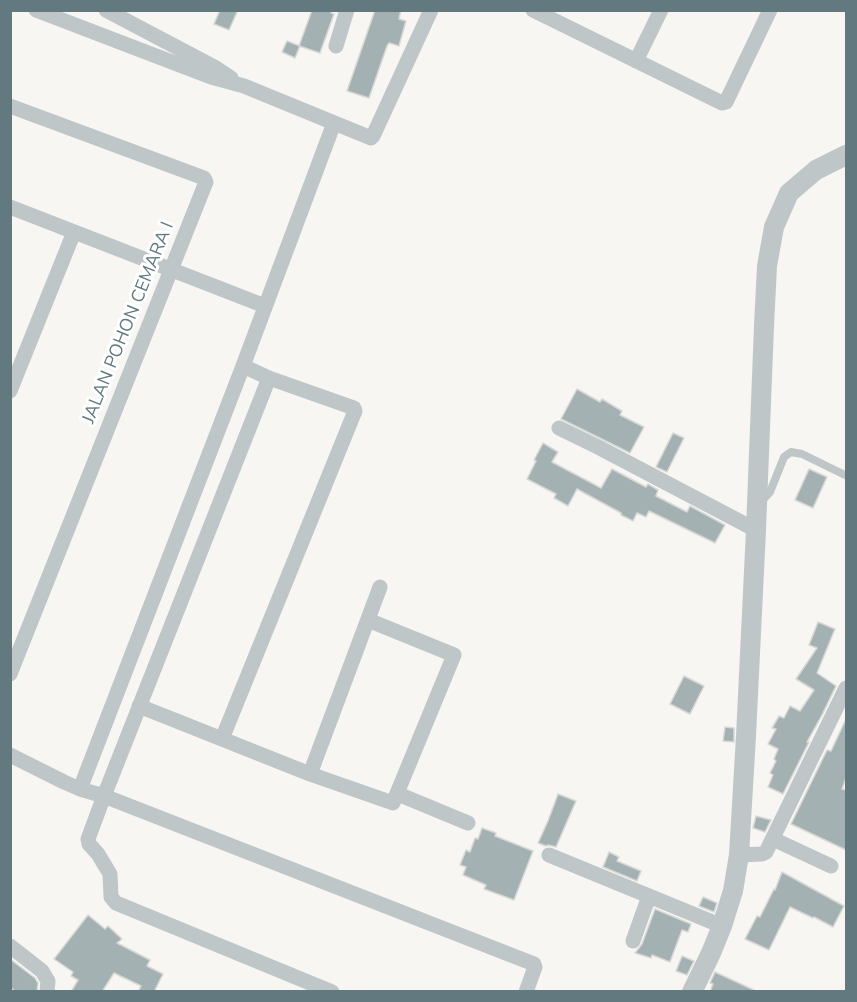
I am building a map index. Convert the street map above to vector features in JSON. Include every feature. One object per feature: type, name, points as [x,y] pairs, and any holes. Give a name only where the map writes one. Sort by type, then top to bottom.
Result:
[{"type":"street","points":[[36,10],[210,77],[244,86],[368,137],[373,136],[431,10]]},
{"type":"street","points":[[106,10],[216,68],[244,86]]},
{"type":"street","points":[[336,46],[347,10]]},
{"type":"street","points":[[636,61],[661,10]]},
{"type":"street","points":[[541,12],[724,103],[770,10]]},
{"type":"street","name":"JALAN POHON CEMARA I","points":[[10,106],[206,179],[10,675]]},
{"type":"street","points":[[80,789],[334,123]]},
{"type":"street","points":[[692,992],[722,926],[733,891],[739,855],[767,266],[774,227],[789,193],[816,170],[846,155]]},
{"type":"street","points":[[10,207],[265,306]]},
{"type":"street","points":[[10,391],[74,232]]},
{"type":"street","points":[[222,739],[355,411],[354,408],[269,378],[243,366]]},
{"type":"street","points":[[269,378],[88,839],[89,844],[110,874],[111,897],[116,903],[332,992]]},
{"type":"street","points":[[559,428],[756,530]]},
{"type":"street","points":[[310,774],[380,587]]},
{"type":"street","points":[[139,706],[310,774],[393,803],[454,655],[368,620]]},
{"type":"street","points":[[739,855],[766,852],[846,688]]},
{"type":"street","points":[[10,755],[80,789],[104,796],[534,964],[536,967],[526,992]]},
{"type":"street","points":[[398,794],[468,823]]},
{"type":"street","points":[[773,839],[831,866]]},
{"type":"street","points":[[549,855],[722,926]]},
{"type":"street","points":[[633,941],[649,896]]},
{"type":"street","points":[[10,946],[42,971],[48,981],[47,992]]},
{"type":"lane","points":[[757,507],[770,492],[784,457],[791,452],[802,454],[845,475]]},
{"type":"building","points":[[220,10],[238,10],[229,30],[214,24]]},
{"type":"building","points":[[312,10],[332,10],[331,13],[334,14],[320,53],[299,46]]},
{"type":"building","points":[[375,10],[401,10],[399,19],[406,21],[399,46],[389,43],[387,46],[369,98],[347,91]]},
{"type":"building","points":[[287,41],[300,46],[295,58],[282,52]]},
{"type":"building","points":[[577,389],[600,402],[602,399],[622,411],[620,415],[644,427],[630,453],[561,419]]},
{"type":"building","points":[[673,433],[684,438],[667,472],[656,467]]},
{"type":"building","points":[[543,443],[558,452],[552,462],[601,488],[612,469],[646,487],[648,484],[658,490],[656,496],[687,512],[690,506],[725,525],[715,543],[649,511],[646,517],[637,513],[633,521],[577,489],[568,506],[554,498],[556,494],[527,479]]},
{"type":"building","points":[[809,469],[827,477],[813,508],[795,500]]},
{"type":"building","points":[[818,622],[835,629],[817,673],[836,686],[783,794],[768,787],[778,749],[768,744],[776,729],[772,728],[779,716],[784,718],[790,706],[800,711],[814,690],[796,679],[817,648],[809,645]]},
{"type":"building","points":[[684,676],[704,686],[690,714],[670,704]]},
{"type":"building","points":[[846,719],[846,778],[842,789],[846,790],[846,850],[791,824],[827,750],[831,751]]},
{"type":"building","points":[[725,727],[734,728],[734,742],[723,741]]},
{"type":"building","points":[[558,794],[576,801],[556,847],[546,846],[538,843]]},
{"type":"building","points":[[756,816],[771,820],[765,832],[753,828]]},
{"type":"building","points":[[482,828],[496,833],[495,836],[533,851],[514,900],[484,889],[486,885],[463,875],[466,867],[460,865],[466,850],[470,852]]},
{"type":"building","points":[[609,852],[619,857],[617,861],[641,871],[637,881],[603,867]]},
{"type":"building","points":[[782,872],[844,906],[833,927],[790,907],[769,950],[745,939],[775,890]]},
{"type":"building","points":[[703,897],[717,903],[714,912],[699,906]]},
{"type":"building","points":[[655,909],[691,924],[688,932],[682,930],[670,962],[652,955],[651,958],[635,953],[642,944]]},
{"type":"building","points":[[88,915],[105,929],[108,926],[122,939],[117,943],[150,960],[147,966],[163,974],[154,992],[138,992],[141,986],[114,973],[102,992],[71,992],[78,980],[71,976],[73,972],[54,959]]},
{"type":"building","points":[[682,956],[694,961],[687,975],[676,971]]},
{"type":"building","points":[[10,959],[35,978],[38,983],[37,992],[16,992],[10,987]]},
{"type":"building","points":[[715,972],[758,992],[710,992],[713,984],[710,983]]}]
